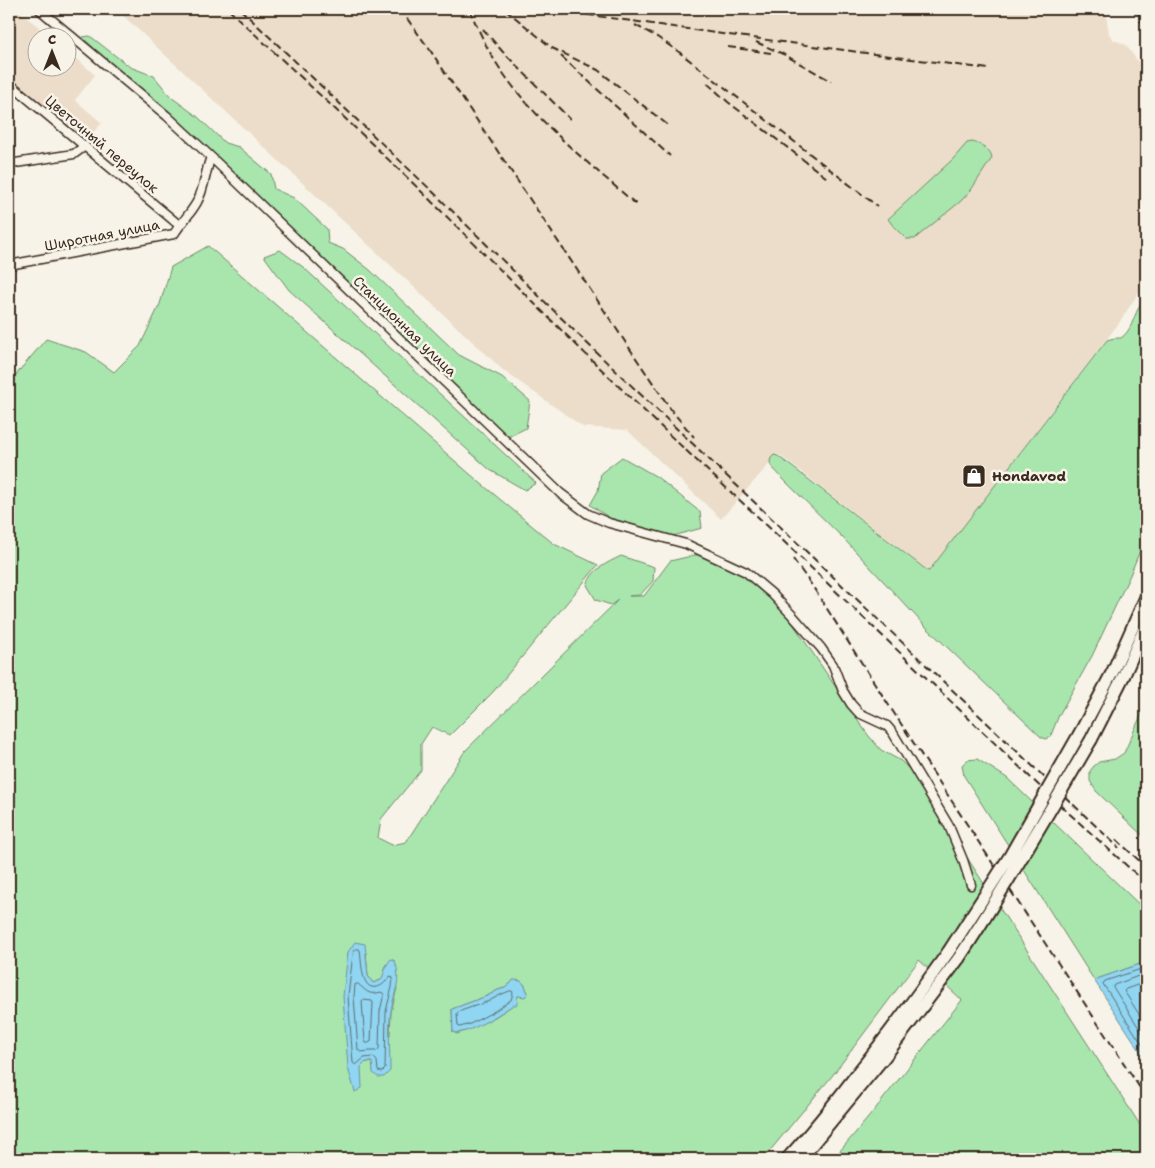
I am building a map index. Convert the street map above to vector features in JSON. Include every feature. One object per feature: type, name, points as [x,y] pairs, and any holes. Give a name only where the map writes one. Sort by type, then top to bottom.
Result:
[{"type":"highway","points":[[787,1159],[835,1102],[914,1001],[949,951],[1010,856],[1080,733],[1113,670],[1146,597]]},
{"type":"highway","points":[[800,1159],[885,1056],[959,958],[992,908],[1091,740],[1146,625]]},
{"type":"main road","points":[[1143,9],[1146,18]]},
{"type":"street","name":"Станционная улица","points":[[39,9],[167,116],[560,493],[588,514],[609,523],[686,544],[746,572],[784,606],[800,622],[833,666],[843,691],[851,704],[859,713],[887,726],[893,733],[949,826],[964,860],[971,885]]},
{"type":"street","name":"Цветочный переулок","points":[[9,83],[179,225]]},
{"type":"street","points":[[9,164],[74,154],[85,146]]},
{"type":"street","name":"Широтная улица","points":[[9,265],[174,234],[197,203],[211,157]]},
{"type":"shaded area","points":[[9,9],[16,9],[40,28],[28,28],[28,78],[78,78],[78,60],[95,75],[75,100],[102,123],[85,141],[9,78]]},
{"type":"shaded area","points":[[116,9],[1105,9],[1109,34],[1114,40],[1126,45],[1146,73],[1146,281],[1119,323],[929,571],[778,454],[721,519],[627,430],[583,427],[504,371]]},
{"type":"green space","points":[[90,36],[130,67],[154,76],[171,97],[198,117],[225,143],[239,147],[271,174],[274,189],[294,198],[327,229],[328,243],[343,249],[370,270],[459,355],[502,377],[530,401],[526,428],[508,437],[82,37]]},
{"type":"green space","points":[[972,142],[985,147],[990,152],[992,158],[971,190],[961,201],[915,239],[906,239],[888,219],[953,159],[967,143]]},
{"type":"green space","points":[[208,246],[478,481],[554,544],[598,565],[493,692],[450,735],[432,727],[421,744],[421,770],[381,819],[378,838],[392,845],[406,842],[465,751],[618,600],[611,605],[596,600],[587,585],[589,579],[596,571],[621,556],[654,567],[653,581],[640,595],[629,596],[644,596],[670,561],[709,552],[742,570],[777,600],[868,735],[881,750],[901,761],[911,771],[1146,1134],[1146,1159],[833,1159],[962,1000],[919,960],[832,1076],[763,1159],[9,1159],[9,383],[46,339],[86,352],[114,372],[140,346],[160,304],[171,267]],"holes":[[[366,953],[368,976],[373,983],[381,980],[386,964],[397,988],[391,1012],[390,1035],[372,1062],[366,1062],[361,1067]],[[519,980],[524,984],[528,993],[518,996],[513,1005],[495,1017],[472,1028],[457,1034],[453,1032],[452,1009],[487,996]]]},
{"type":"green space","points":[[280,250],[303,267],[536,483],[525,490],[490,470],[289,290],[264,256]]},
{"type":"green space","points":[[1146,294],[1146,536],[1092,656],[1059,715],[1051,735],[1046,739],[1041,737],[925,626],[843,538],[771,466],[770,461],[774,455],[778,456],[929,571],[1107,340],[1121,338],[1127,332]]},
{"type":"green space","points":[[622,457],[657,477],[700,512],[702,528],[673,536],[610,518],[590,505],[598,491],[601,473]]},
{"type":"green space","points":[[1146,704],[1146,839],[1096,791],[1090,781],[1090,771],[1099,762],[1115,759],[1124,753]]},
{"type":"green space","points":[[977,759],[1007,778],[1146,911],[1146,964],[1140,964],[1094,980],[964,776],[962,765],[967,760]]},
{"type":"water","points":[[355,942],[365,944],[368,976],[373,983],[381,980],[391,959],[395,961],[398,975],[390,1018],[390,1071],[384,1077],[378,1077],[373,1073],[372,1062],[366,1062],[361,1067],[362,1088],[355,1092],[348,1068],[343,996],[348,952]]},
{"type":"water","points":[[1140,964],[1146,964],[1146,1060],[1094,980]]},
{"type":"water","points":[[513,980],[523,983],[528,993],[525,997],[518,996],[516,1005],[474,1028],[459,1033],[453,1032],[452,1009],[505,988]]},
{"type":"railway","points":[[228,9],[403,174],[672,437],[1052,798],[1146,883]]},
{"type":"railway","points":[[240,9],[433,192],[596,352],[1119,848]]},
{"type":"railway","points":[[400,9],[430,50],[672,411],[694,437]]},
{"type":"railway","points":[[469,9],[495,61],[525,101],[560,138],[637,205]]},
{"type":"railway","points":[[505,9],[552,48],[598,70],[669,126]]},
{"type":"railway","points":[[551,9],[722,34],[988,69]]},
{"type":"railway","points":[[635,25],[679,52],[877,206]]},
{"type":"railway","points":[[483,29],[502,51],[570,119]]},
{"type":"railway","points":[[756,42],[783,54],[831,81]]},
{"type":"railway","points":[[728,47],[771,53]]},
{"type":"railway","points":[[561,56],[670,156]]},
{"type":"railway","points":[[707,83],[728,102],[827,178]]},
{"type":"railway","points":[[793,559],[1146,1097]]},
{"type":"railway","points":[[1116,839],[1146,867]]},
{"type":"place","name":"Hondavod","points":[[974,476]]}]
